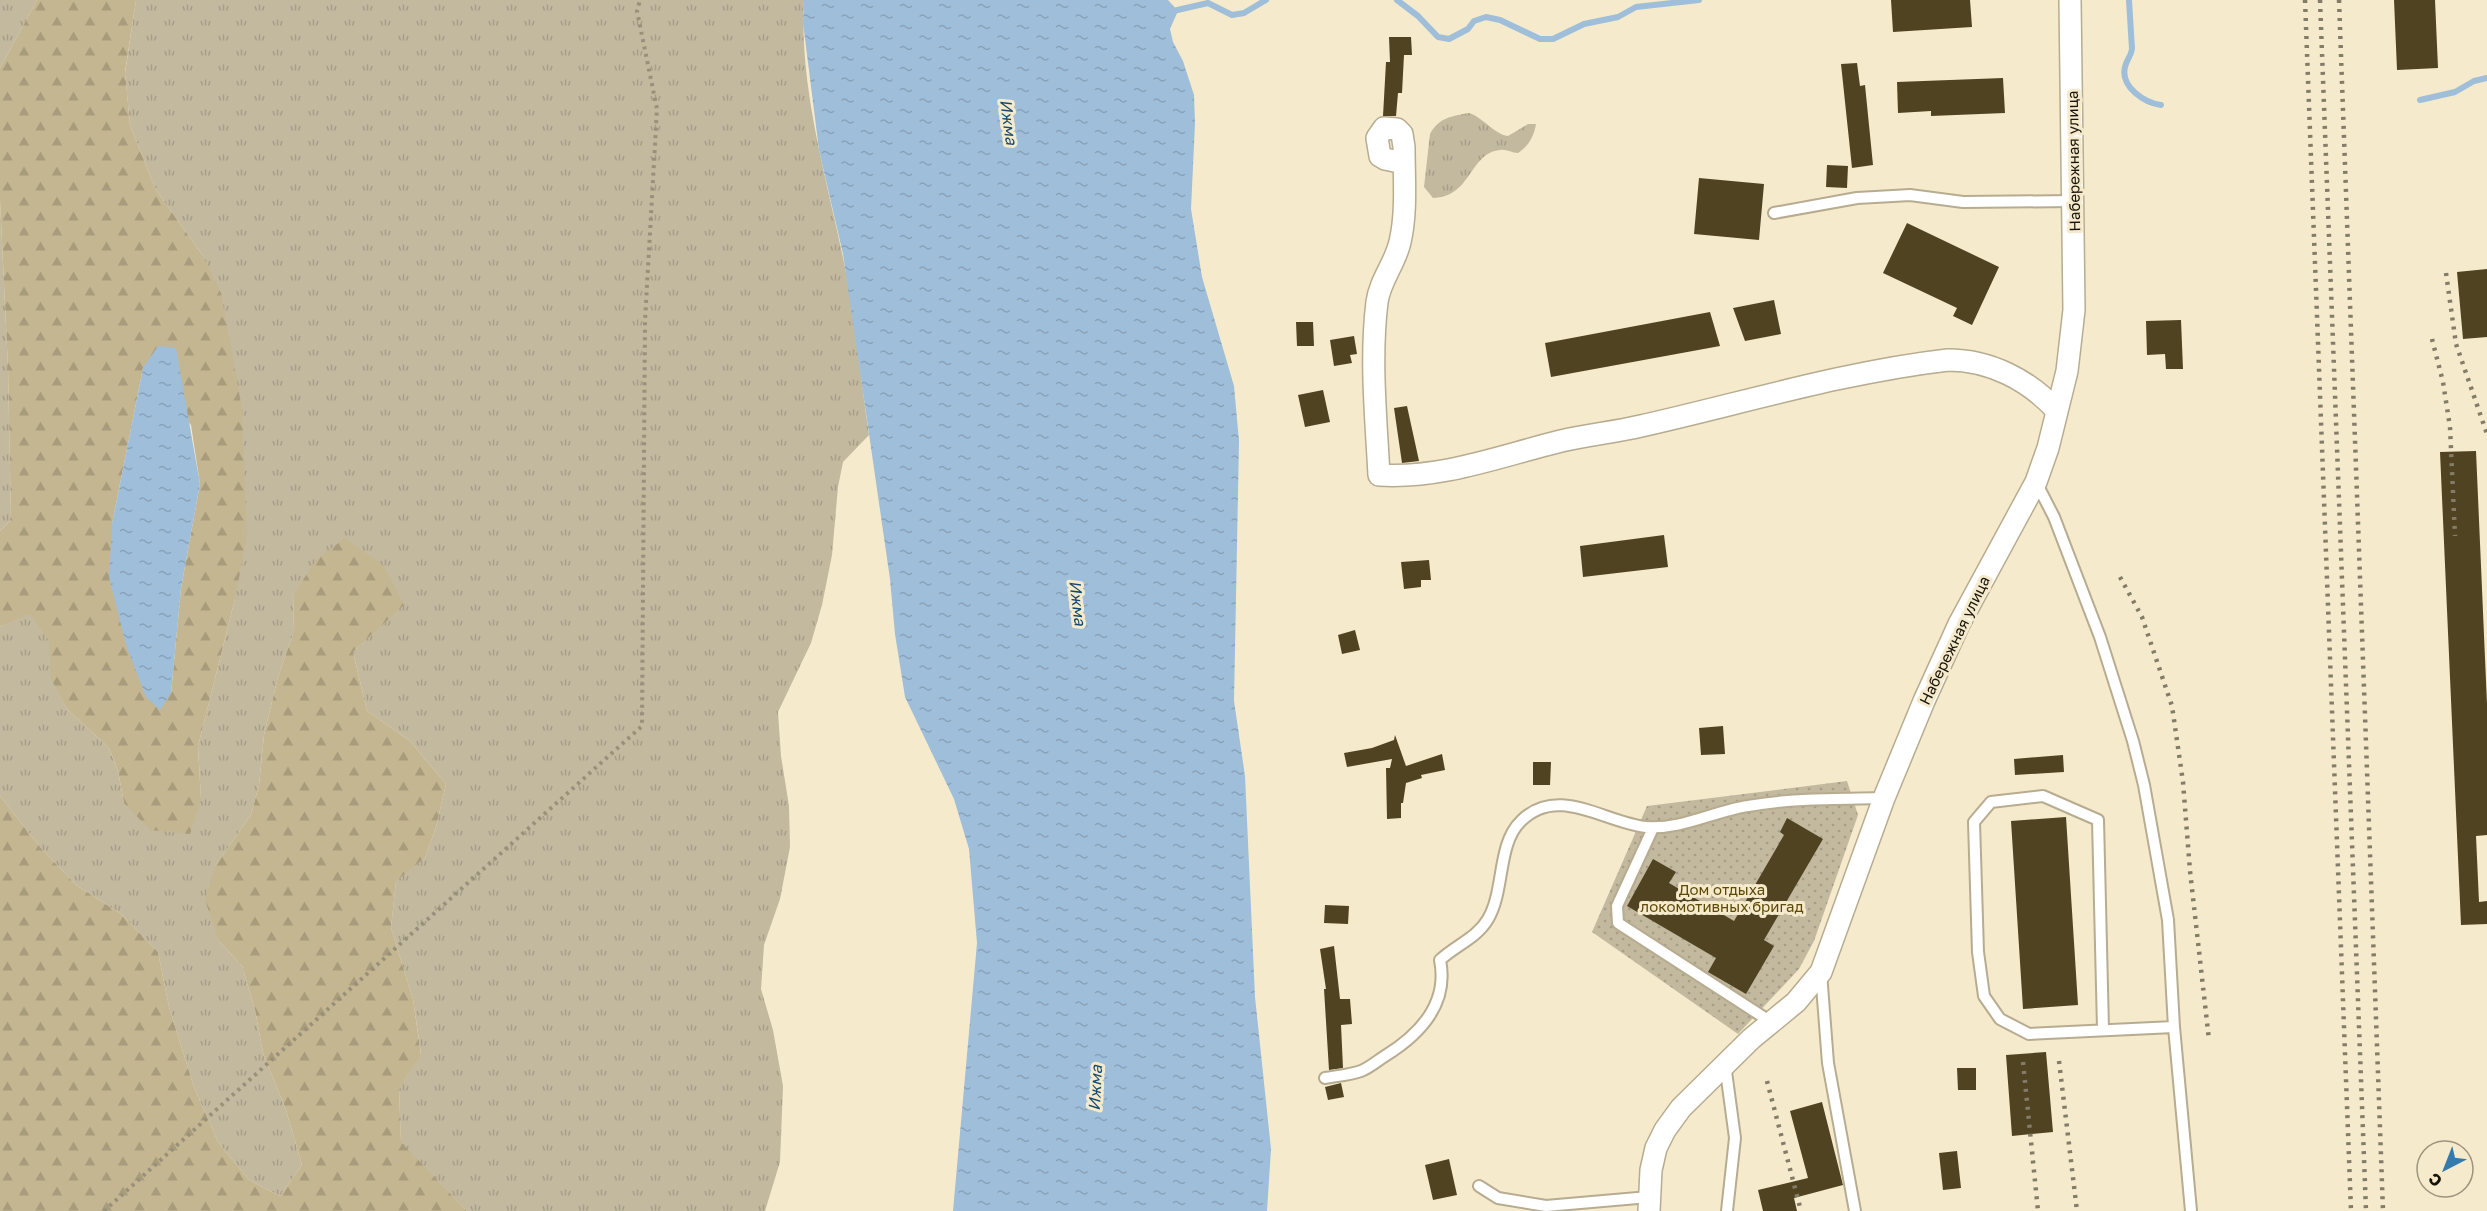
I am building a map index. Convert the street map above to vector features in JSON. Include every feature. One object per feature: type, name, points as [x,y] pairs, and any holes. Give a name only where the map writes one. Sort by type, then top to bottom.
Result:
[{"type":"street","name":"Набережная улица","points":[[1648,1204],[1656,1148],[1680,1108],[1725,1064],[1796,1002],[1821,972],[1884,798],[1959,624],[2036,482],[2067,371],[2073,320],[2074,201],[2070,0]]},
{"type":"street","points":[[1404,163],[1403,218],[1399,244],[1383,278],[1376,312],[1374,351],[1379,475],[1408,476],[1448,471],[1560,442],[1642,426],[1783,390],[1948,360],[1967,360],[1998,369],[2032,388],[2057,411]]},
{"type":"lane","points":[[1774,213],[1857,198],[1910,195],[1963,202],[2074,201]]},
{"type":"lane","points":[[2036,482],[2054,518],[2100,637],[2133,741],[2144,785],[2167,910],[2174,1026],[2191,1211]]},
{"type":"lane","points":[[2103,1029],[2098,820],[2043,796],[1990,802],[1974,822],[1978,952],[1984,996],[2000,1019],[2029,1034],[2174,1026]]},
{"type":"lane","points":[[1325,1078],[1361,1071],[1405,1044],[1427,1022],[1440,989],[1442,968],[1440,960],[1475,935],[1489,918],[1496,904],[1509,840],[1514,829],[1528,814],[1543,808],[1573,806],[1635,826],[1653,828],[1689,822],[1747,806],[1884,798]]},
{"type":"lane","points":[[1653,828],[1617,906],[1618,923],[1771,1022]]},
{"type":"lane","points":[[1821,972],[1828,1063],[1855,1211]]},
{"type":"lane","points":[[1725,1064],[1735,1138],[1727,1211]]},
{"type":"lane","points":[[1479,1186],[1498,1198],[1546,1206],[1648,1204]]},
{"type":"path","points":[[104,1211],[642,726],[645,321],[657,109],[637,11],[640,0]]},
{"type":"green space","points":[[0,0],[37,0],[0,68]]},
{"type":"green space","points":[[37,0],[136,0],[125,72],[130,125],[156,190],[203,256],[221,293],[242,409],[247,536],[235,599],[198,746],[201,799],[190,834],[150,830],[124,803],[118,771],[109,748],[67,709],[51,679],[49,641],[30,614],[0,627],[0,531],[11,520],[8,368],[0,200],[0,68]],"holes":[[[143,368],[191,425],[200,484],[181,588],[171,693],[112,524]]]},
{"type":"green space","points":[[136,0],[804,0],[805,64],[809,96],[847,275],[869,435],[843,462],[838,487],[832,555],[822,605],[811,643],[778,712],[781,756],[789,806],[790,847],[780,899],[764,945],[761,989],[773,1030],[783,1086],[780,1162],[765,1211],[467,1211],[401,1143],[399,1089],[421,1054],[413,999],[391,928],[396,880],[425,858],[436,827],[446,784],[410,741],[367,711],[353,652],[404,604],[294,594],[293,634],[278,677],[264,735],[259,785],[251,815],[215,866],[219,941],[242,966],[255,1010],[263,1053],[286,1110],[302,1165],[280,1196],[249,1180],[218,1142],[194,1087],[169,1007],[158,952],[121,914],[76,885],[40,847],[0,796],[0,627],[30,613],[50,641],[52,679],[67,709],[109,748],[118,771],[124,803],[201,799],[198,746],[235,599],[203,256],[156,190],[130,125],[125,73]]},
{"type":"green space","points":[[1469,113],[1503,135],[1508,136],[1528,124],[1536,124],[1534,133],[1518,153],[1502,150],[1490,153],[1475,166],[1456,190],[1446,196],[1433,198],[1424,187],[1430,134],[1441,121]]},
{"type":"green space","points":[[0,200],[8,368],[11,520],[0,531]]},
{"type":"green space","points":[[345,538],[383,565],[404,605],[353,652],[367,711],[410,741],[446,784],[436,827],[425,858],[396,881],[391,928],[413,999],[421,1055],[399,1089],[401,1142],[467,1211],[0,1211],[0,796],[40,847],[76,885],[121,914],[158,952],[169,1007],[194,1087],[218,1142],[249,1180],[280,1196],[302,1165],[286,1110],[263,1053],[255,1010],[242,966],[219,941],[205,900],[215,866],[251,815],[259,785],[264,735],[278,677],[293,634],[294,594],[316,560]]},
{"type":"green space","name":"Дом отдыха локомотивных бригад","points":[[1847,781],[1858,815],[1814,941],[1799,969],[1738,1034],[1592,932],[1647,806]]},
{"type":"water","name":"Ижма","points":[[804,0],[1168,0],[1178,11],[1170,29],[1194,95],[1191,209],[1202,277],[1234,386],[1239,441],[1234,701],[1245,776],[1255,997],[1271,1149],[1267,1211],[953,1211],[977,943],[969,849],[954,799],[905,697],[843,254],[819,150],[803,23]]},
{"type":"water","points":[[158,346],[176,348],[200,484],[181,588],[171,693],[160,710],[146,697],[126,645],[109,577],[112,524],[143,368]]},
{"type":"building","points":[[1891,0],[1970,0],[1972,27],[1893,32]]},
{"type":"building","points":[[2394,0],[2435,0],[2438,68],[2397,70]]},
{"type":"building","points":[[1389,37],[1411,37],[1412,55],[1404,55],[1402,93],[1398,93],[1396,116],[1383,116],[1386,62],[1390,62]]},
{"type":"building","points":[[1857,63],[1860,86],[1865,85],[1873,165],[1852,168],[1841,64]]},
{"type":"building","points":[[2003,78],[2005,113],[1931,116],[1931,111],[1898,113],[1897,82]]},
{"type":"building","points":[[1827,165],[1848,166],[1847,188],[1826,187]]},
{"type":"building","points":[[1699,178],[1764,184],[1759,240],[1694,234]]},
{"type":"building","points":[[1907,223],[1999,267],[1972,325],[1953,316],[1957,308],[1883,273]]},
{"type":"building","points":[[2487,269],[2487,337],[2463,339],[2457,272]]},
{"type":"building","points":[[1774,300],[1781,334],[1745,341],[1733,308]]},
{"type":"building","points":[[1710,312],[1720,346],[1551,377],[1545,343]]},
{"type":"building","points":[[2181,320],[2183,369],[2166,369],[2165,354],[2147,355],[2146,321]]},
{"type":"building","points":[[1296,322],[1313,322],[1314,346],[1297,346]]},
{"type":"building","points":[[1354,336],[1357,354],[1350,355],[1352,363],[1334,366],[1330,340]]},
{"type":"building","points":[[1323,390],[1330,422],[1305,427],[1298,395]]},
{"type":"building","points":[[1407,406],[1419,461],[1402,463],[1394,408]]},
{"type":"building","points":[[2476,451],[2487,704],[2487,835],[2476,836],[2479,902],[2487,901],[2487,924],[2461,925],[2440,452]]},
{"type":"building","points":[[1664,535],[1668,567],[1583,577],[1580,546]]},
{"type":"building","points":[[1429,560],[1431,580],[1421,580],[1421,587],[1404,589],[1401,562]]},
{"type":"building","points":[[1355,630],[1360,650],[1342,654],[1338,635]]},
{"type":"building","points":[[1723,726],[1725,754],[1701,755],[1699,728]]},
{"type":"building","points":[[1395,735],[1406,766],[1442,754],[1445,770],[1421,775],[1422,778],[1406,783],[1403,803],[1401,803],[1401,818],[1387,819],[1386,768],[1390,768],[1392,759],[1347,767],[1344,753],[1372,748],[1394,740]]},
{"type":"building","points":[[2063,755],[2064,772],[2015,775],[2014,759]]},
{"type":"building","points":[[1533,762],[1551,762],[1550,785],[1533,785]]},
{"type":"building","points":[[2066,817],[2078,1005],[2023,1009],[2011,821]]},
{"type":"building","points":[[1787,818],[1823,839],[1764,940],[1774,946],[1746,994],[1708,972],[1716,958],[1627,906],[1653,859],[1676,872],[1669,883],[1734,921],[1784,835],[1780,832]]},
{"type":"building","points":[[1325,905],[1349,906],[1348,924],[1324,923]]},
{"type":"building","points":[[1334,946],[1340,999],[1350,999],[1352,1024],[1341,1025],[1343,1068],[1329,1070],[1324,989],[1326,989],[1320,949]]},
{"type":"building","points":[[2046,1052],[2053,1132],[2012,1136],[2006,1055]]},
{"type":"building","points":[[1957,1068],[1976,1068],[1976,1090],[1958,1090]]},
{"type":"building","points":[[1341,1083],[1344,1097],[1328,1100],[1325,1087]]},
{"type":"building","points":[[1822,1102],[1843,1185],[1794,1198],[1797,1211],[1763,1211],[1758,1190],[1808,1178],[1790,1111]]},
{"type":"building","points":[[1957,1151],[1961,1188],[1943,1190],[1939,1153]]},
{"type":"building","points":[[1449,1159],[1457,1195],[1433,1200],[1425,1165]]},
{"type":"waterway","points":[[1173,11],[1208,3],[1232,15],[1244,13],[1266,0]]},
{"type":"waterway","points":[[1397,0],[1418,16],[1438,37],[1449,39],[1468,29],[1474,21],[1486,17],[1500,20],[1540,39],[1553,39],[1584,24],[1618,17],[1636,7],[1699,0]]},
{"type":"waterway","points":[[2129,0],[2132,49],[2125,67],[2126,81],[2135,93],[2148,101],[2161,105]]},
{"type":"waterway","points":[[2420,100],[2455,92],[2474,81],[2487,78]]},
{"type":"railway","points":[[2305,0],[2351,1211]]},
{"type":"railway","points":[[2320,0],[2366,1211]]},
{"type":"railway","points":[[2339,0],[2383,1211]]},
{"type":"railway","points":[[2446,273],[2456,344],[2487,434]]},
{"type":"railway","points":[[2432,339],[2443,382],[2450,427],[2455,536]]},
{"type":"railway","points":[[2120,577],[2142,617],[2172,706],[2183,782],[2190,871],[2209,1040]]},
{"type":"railway","points":[[2059,1061],[2077,1211]]},
{"type":"railway","points":[[2023,1062],[2038,1211]]},
{"type":"railway","points":[[1767,1081],[1801,1211]]}]
